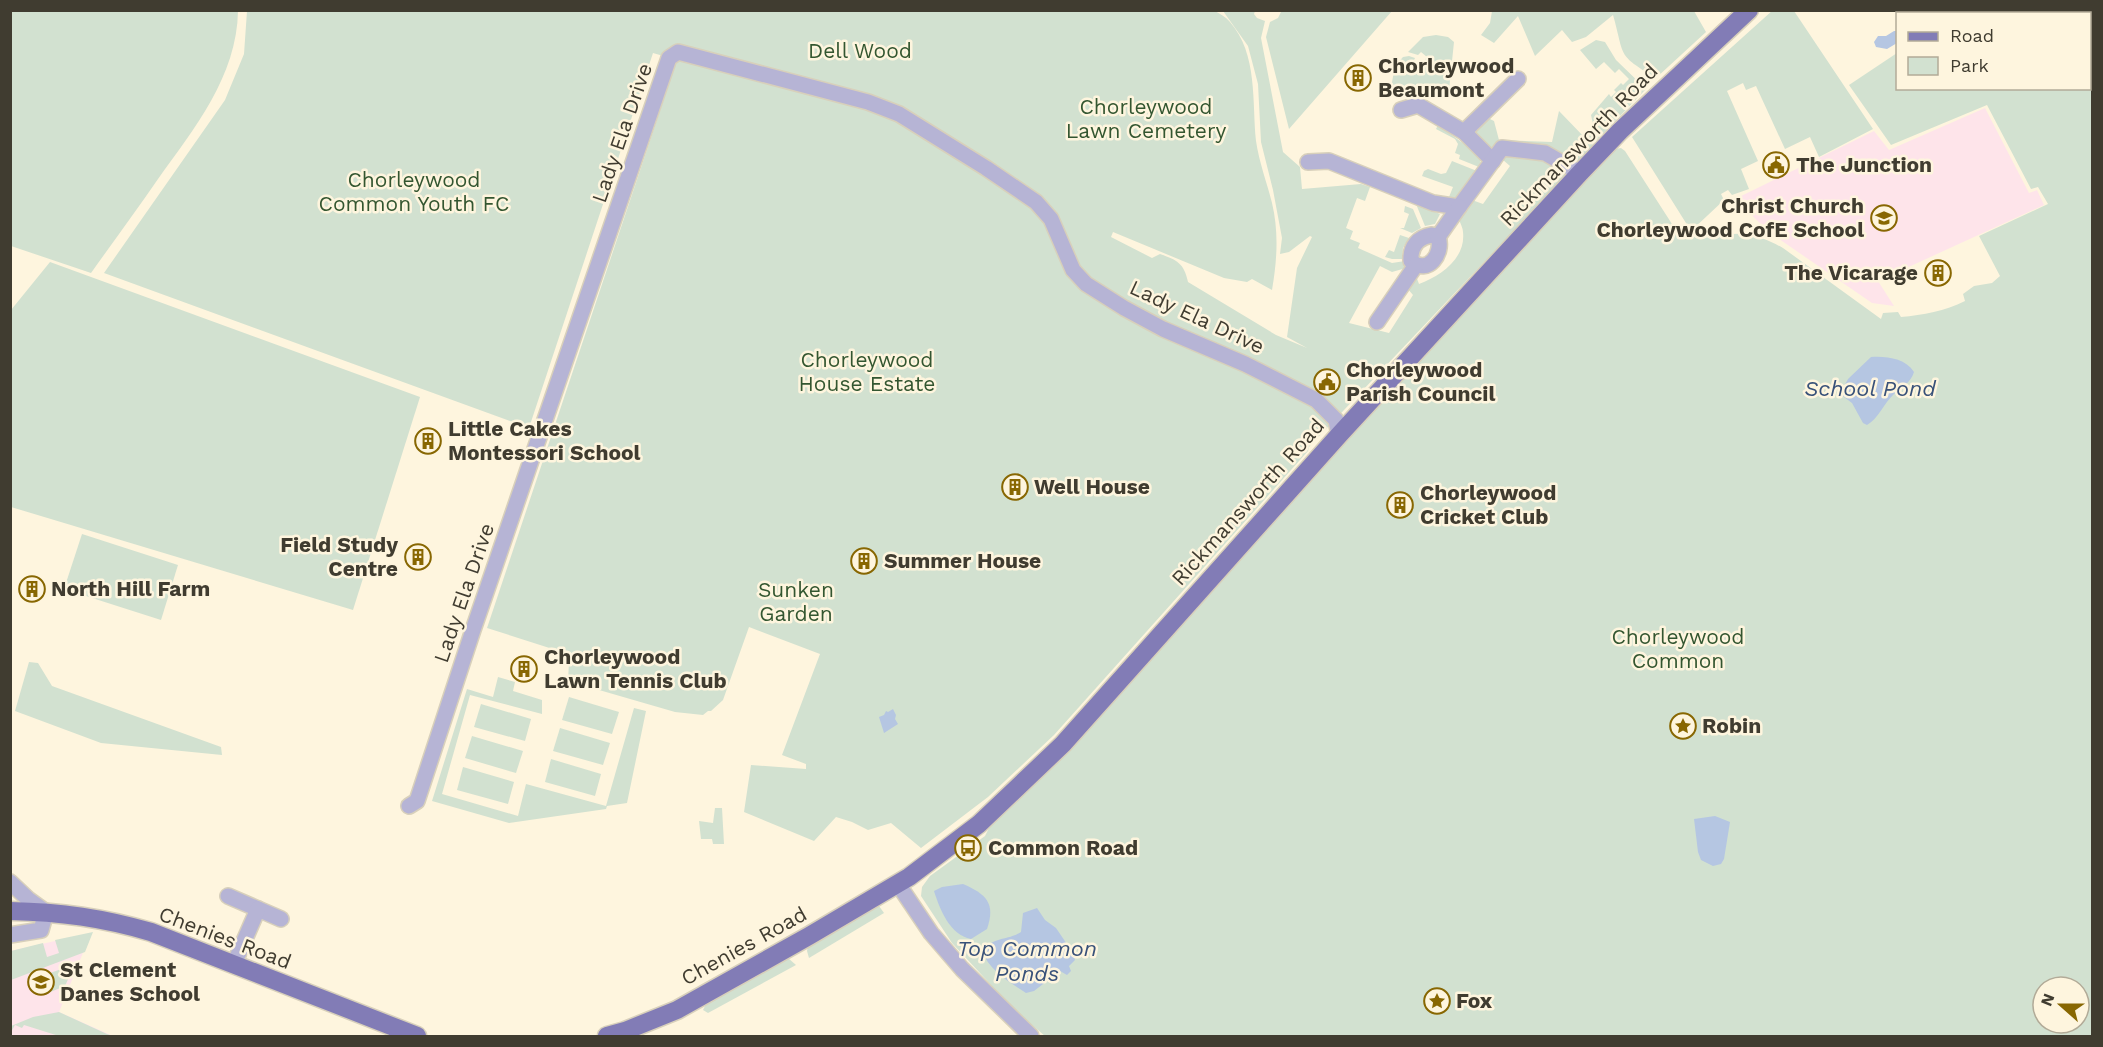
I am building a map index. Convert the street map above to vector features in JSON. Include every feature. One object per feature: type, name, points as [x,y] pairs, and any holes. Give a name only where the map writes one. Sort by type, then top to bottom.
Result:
[{"type":"main road","name":"Rickmansworth Road","points":[[898,884],[979,824],[1063,744],[1340,435],[1580,173],[1620,131],[1749,10]]},
{"type":"main road","name":"Chenies Road","points":[[607,1036],[677,1010],[898,884]]},
{"type":"main road","name":"Chenies Road","points":[[10,910],[111,920],[151,932],[417,1036]]},
{"type":"street","name":"Lady Ela Drive","points":[[409,806],[417,801],[669,58],[678,52],[868,102],[907,118],[1036,202],[1051,219],[1073,270],[1086,284],[1163,329],[1270,375],[1316,400],[1336,420],[1340,435]]},
{"type":"street","points":[[1464,132],[1518,79]]},
{"type":"street","points":[[1401,110],[1418,105],[1464,132],[1493,161]]},
{"type":"street","points":[[1377,321],[1416,265],[1428,266],[1434,261],[1440,249],[1438,237],[1502,148],[1545,153],[1580,173]]},
{"type":"street","points":[[1308,162],[1329,161],[1433,202],[1459,207]]},
{"type":"street","points":[[10,882],[46,912],[41,930],[10,935]]},
{"type":"street","points":[[898,884],[931,933],[957,963],[1031,1036]]},
{"type":"street","points":[[228,896],[281,919]]},
{"type":"street","points":[[234,964],[258,909]]},
{"type":"shaded area","name":"Christ Church Chorleywood CofE School","points":[[1985,108],[2029,193],[2037,190],[2044,205],[1878,281],[1894,306],[1872,303],[1769,232],[1735,199],[1874,131],[1889,150]]},
{"type":"shaded area","name":"St Clement Danes School","points":[[91,933],[59,1012],[113,1036],[11,1036],[10,951]]},
{"type":"green space","points":[[1282,10],[1392,11],[1289,129],[1266,37],[1270,22],[1278,18]]},
{"type":"green space","points":[[1773,10],[1794,11],[1873,129],[1819,157],[1810,137],[1785,149],[1756,86],[1746,90],[1743,83],[1727,91],[1758,161],[1741,169],[1749,189],[1732,195],[1728,190],[1721,194],[1724,200],[1691,231],[1632,137]]},
{"type":"green space","points":[[10,11],[238,11],[236,35],[230,58],[211,101],[186,141],[91,273],[11,246]]},
{"type":"green space","name":"Chorleywood House Estate","points":[[247,11],[1215,11],[1228,20],[1239,35],[1249,63],[1256,141],[1276,225],[1276,257],[1272,290],[1252,279],[1247,282],[1224,278],[1113,232],[1111,237],[1152,258],[1160,254],[1175,260],[1182,266],[1188,282],[1276,335],[1307,348],[1287,337],[1297,268],[1312,237],[1310,236],[1289,252],[1280,254],[1282,238],[1261,142],[1258,84],[1248,46],[1223,11],[1255,11],[1257,18],[1265,21],[1261,38],[1283,152],[1300,167],[1302,189],[1361,184],[1370,187],[1365,201],[1357,198],[1346,228],[1353,231],[1350,239],[1360,243],[1358,248],[1392,263],[1405,261],[1406,268],[1392,272],[1380,266],[1349,323],[1389,333],[1413,295],[1407,288],[1416,276],[1419,284],[1427,281],[1443,271],[1456,258],[1463,242],[1463,230],[1459,219],[1472,200],[1483,204],[1510,166],[1473,134],[1488,118],[1494,121],[1499,140],[1552,142],[1559,111],[1588,141],[1593,124],[1591,115],[1609,94],[1611,97],[1621,83],[1623,85],[1629,79],[1619,69],[1615,73],[1604,62],[1596,69],[1580,50],[1596,40],[1605,42],[1616,60],[1646,89],[1309,447],[1308,451],[1054,735],[988,797],[921,848],[891,823],[868,830],[836,817],[814,841],[744,812],[751,765],[806,769],[806,764],[782,755],[820,654],[749,627],[723,700],[703,715],[675,712],[568,681],[569,662],[562,652],[487,628],[677,60],[653,53],[529,428],[104,273],[225,100],[244,54]]},
{"type":"green space","points":[[1492,11],[1694,11],[1706,32],[1656,78],[1628,59],[1621,47],[1613,15],[1586,37],[1572,42],[1562,30],[1535,56],[1518,16],[1494,43],[1481,35],[1490,23]]},
{"type":"green space","name":"Chorleywood Common","points":[[1908,11],[2092,11],[2092,1036],[1045,1036],[1005,1003],[1005,1000],[952,943],[921,896],[922,887],[930,876],[985,836],[1005,809],[1435,339],[1615,149],[1621,148],[1625,151],[1672,224],[1681,231],[1698,237],[1743,234],[1769,241],[1783,248],[1881,319],[1883,313],[1898,312],[1901,317],[1926,314],[1950,307],[1965,301],[1963,294],[1974,286],[1992,283],[2000,276],[1979,236],[2048,204],[2038,187],[2031,189],[1987,105],[1891,145],[1849,85],[1896,54],[1896,90],[2091,90],[2091,12]]},
{"type":"green space","points":[[1436,35],[1448,37],[1454,42],[1449,90],[1433,86],[1419,86],[1390,93],[1395,66],[1403,57],[1409,56],[1415,58],[1414,60],[1420,66],[1427,57],[1421,52],[1418,55],[1408,52],[1423,37]]},
{"type":"green space","points":[[1438,125],[1479,155],[1481,164],[1479,167],[1459,159],[1460,155],[1455,153],[1458,144],[1455,139],[1436,129]]},
{"type":"green space","points":[[1452,161],[1477,171],[1456,198],[1449,197],[1453,187],[1422,176],[1428,169],[1441,174],[1446,173]]},
{"type":"green space","points":[[1416,204],[1440,214],[1435,224],[1425,226]]},
{"type":"green space","points":[[1405,206],[1413,209],[1421,228],[1412,233],[1400,228],[1404,228],[1409,214],[1404,212]]},
{"type":"green space","points":[[1400,235],[1409,238],[1403,248],[1402,259],[1385,257],[1389,250],[1394,252]]},
{"type":"green space","points":[[50,262],[420,397],[353,610],[11,507],[11,310]]},
{"type":"green space","points":[[82,534],[178,565],[161,620],[64,589]]},
{"type":"green space","points":[[29,662],[38,663],[52,686],[221,747],[222,755],[101,743],[15,711]]},
{"type":"green space","points":[[498,677],[515,682],[513,691],[542,700],[542,714],[470,695],[442,794],[518,816],[526,784],[606,806],[634,708],[646,711],[627,803],[607,806],[606,809],[509,823],[432,801],[467,689],[493,697]]},
{"type":"green space","points":[[569,697],[619,712],[612,734],[562,720]]},
{"type":"green space","points":[[481,704],[531,719],[525,741],[474,727]]},
{"type":"green space","points":[[560,728],[610,743],[603,765],[553,751]]},
{"type":"green space","points":[[472,736],[523,751],[516,773],[465,758]]},
{"type":"green space","points":[[551,759],[601,774],[595,796],[545,782]]},
{"type":"green space","points":[[463,767],[514,782],[508,804],[457,790]]},
{"type":"green space","points":[[715,808],[722,808],[724,844],[713,844],[712,839],[701,839],[699,821],[713,823]]},
{"type":"green space","points":[[879,906],[884,913],[809,958],[808,946]]},
{"type":"green space","points":[[93,932],[85,952],[11,980],[11,951],[43,943],[47,957],[59,953],[55,940]]},
{"type":"green space","points":[[788,958],[796,965],[708,1013],[703,1010],[706,1004]]},
{"type":"green space","points":[[75,964],[65,986],[48,993],[42,976]]},
{"type":"green space","points":[[59,1012],[113,1036],[59,1036],[24,1025],[22,1028],[15,1025],[11,1032],[11,1026],[33,1017]]},
{"type":"water","points":[[1896,31],[1896,44],[1887,49],[1876,47],[1874,42],[1878,36],[1886,36]]},
{"type":"water","name":"School Pond","points":[[1871,357],[1900,361],[1914,372],[1908,382],[1890,398],[1867,425],[1863,423],[1852,403],[1840,394],[1848,379]]},
{"type":"water","points":[[893,709],[898,724],[884,733],[879,717]]},
{"type":"water","points":[[1715,816],[1730,822],[1724,859],[1721,864],[1713,866],[1701,860],[1694,819]]},
{"type":"water","name":"Top Common Ponds","points":[[963,884],[987,900],[990,912],[987,929],[971,939],[957,932],[947,921],[934,891],[942,887]]},
{"type":"water","name":"Top Common Ponds","points":[[1037,908],[1045,920],[1056,928],[1073,953],[1075,960],[1069,966],[1071,971],[1067,975],[1060,971],[1034,991],[1026,993],[995,970],[982,951],[991,943],[1021,932],[1023,913]]},
{"type":"place","name":"Chorleywood Beaumont","points":[[1358,78]]},
{"type":"place","name":"The Junction","points":[[1776,165]]},
{"type":"place","name":"Christ Church Chorleywood CofE School","points":[[1884,218]]},
{"type":"place","name":"The Vicarage","points":[[1938,273]]},
{"type":"place","name":"Chorleywood Parish Council","points":[[1327,382]]},
{"type":"place","name":"Little Cakes Montessori School","points":[[428,441]]},
{"type":"place","name":"Well House","points":[[1015,487]]},
{"type":"place","name":"Chorleywood Cricket Club","points":[[1400,505]]},
{"type":"place","name":"Field Study Centre","points":[[418,557]]},
{"type":"place","name":"Summer House","points":[[864,561]]},
{"type":"place","name":"North Hill Farm","points":[[32,589]]},
{"type":"place","name":"Chorleywood Lawn Tennis Club","points":[[524,669]]},
{"type":"place","name":"Robin","points":[[1683,726]]},
{"type":"place","name":"Common Road","points":[[968,848]]},
{"type":"place","name":"St Clement Danes School","points":[[41,982]]},
{"type":"place","name":"Fox","points":[[1437,1001]]},
{"type":"park label","name":"Dell Wood","points":[[860,51]]},
{"type":"park label","name":"Chorleywood Lawn Cemetery","points":[[1146,119]]},
{"type":"park label","name":"Chorleywood Common Youth FC","points":[[414,192]]},
{"type":"park label","name":"Sunken Garden","points":[[796,602]]}]
